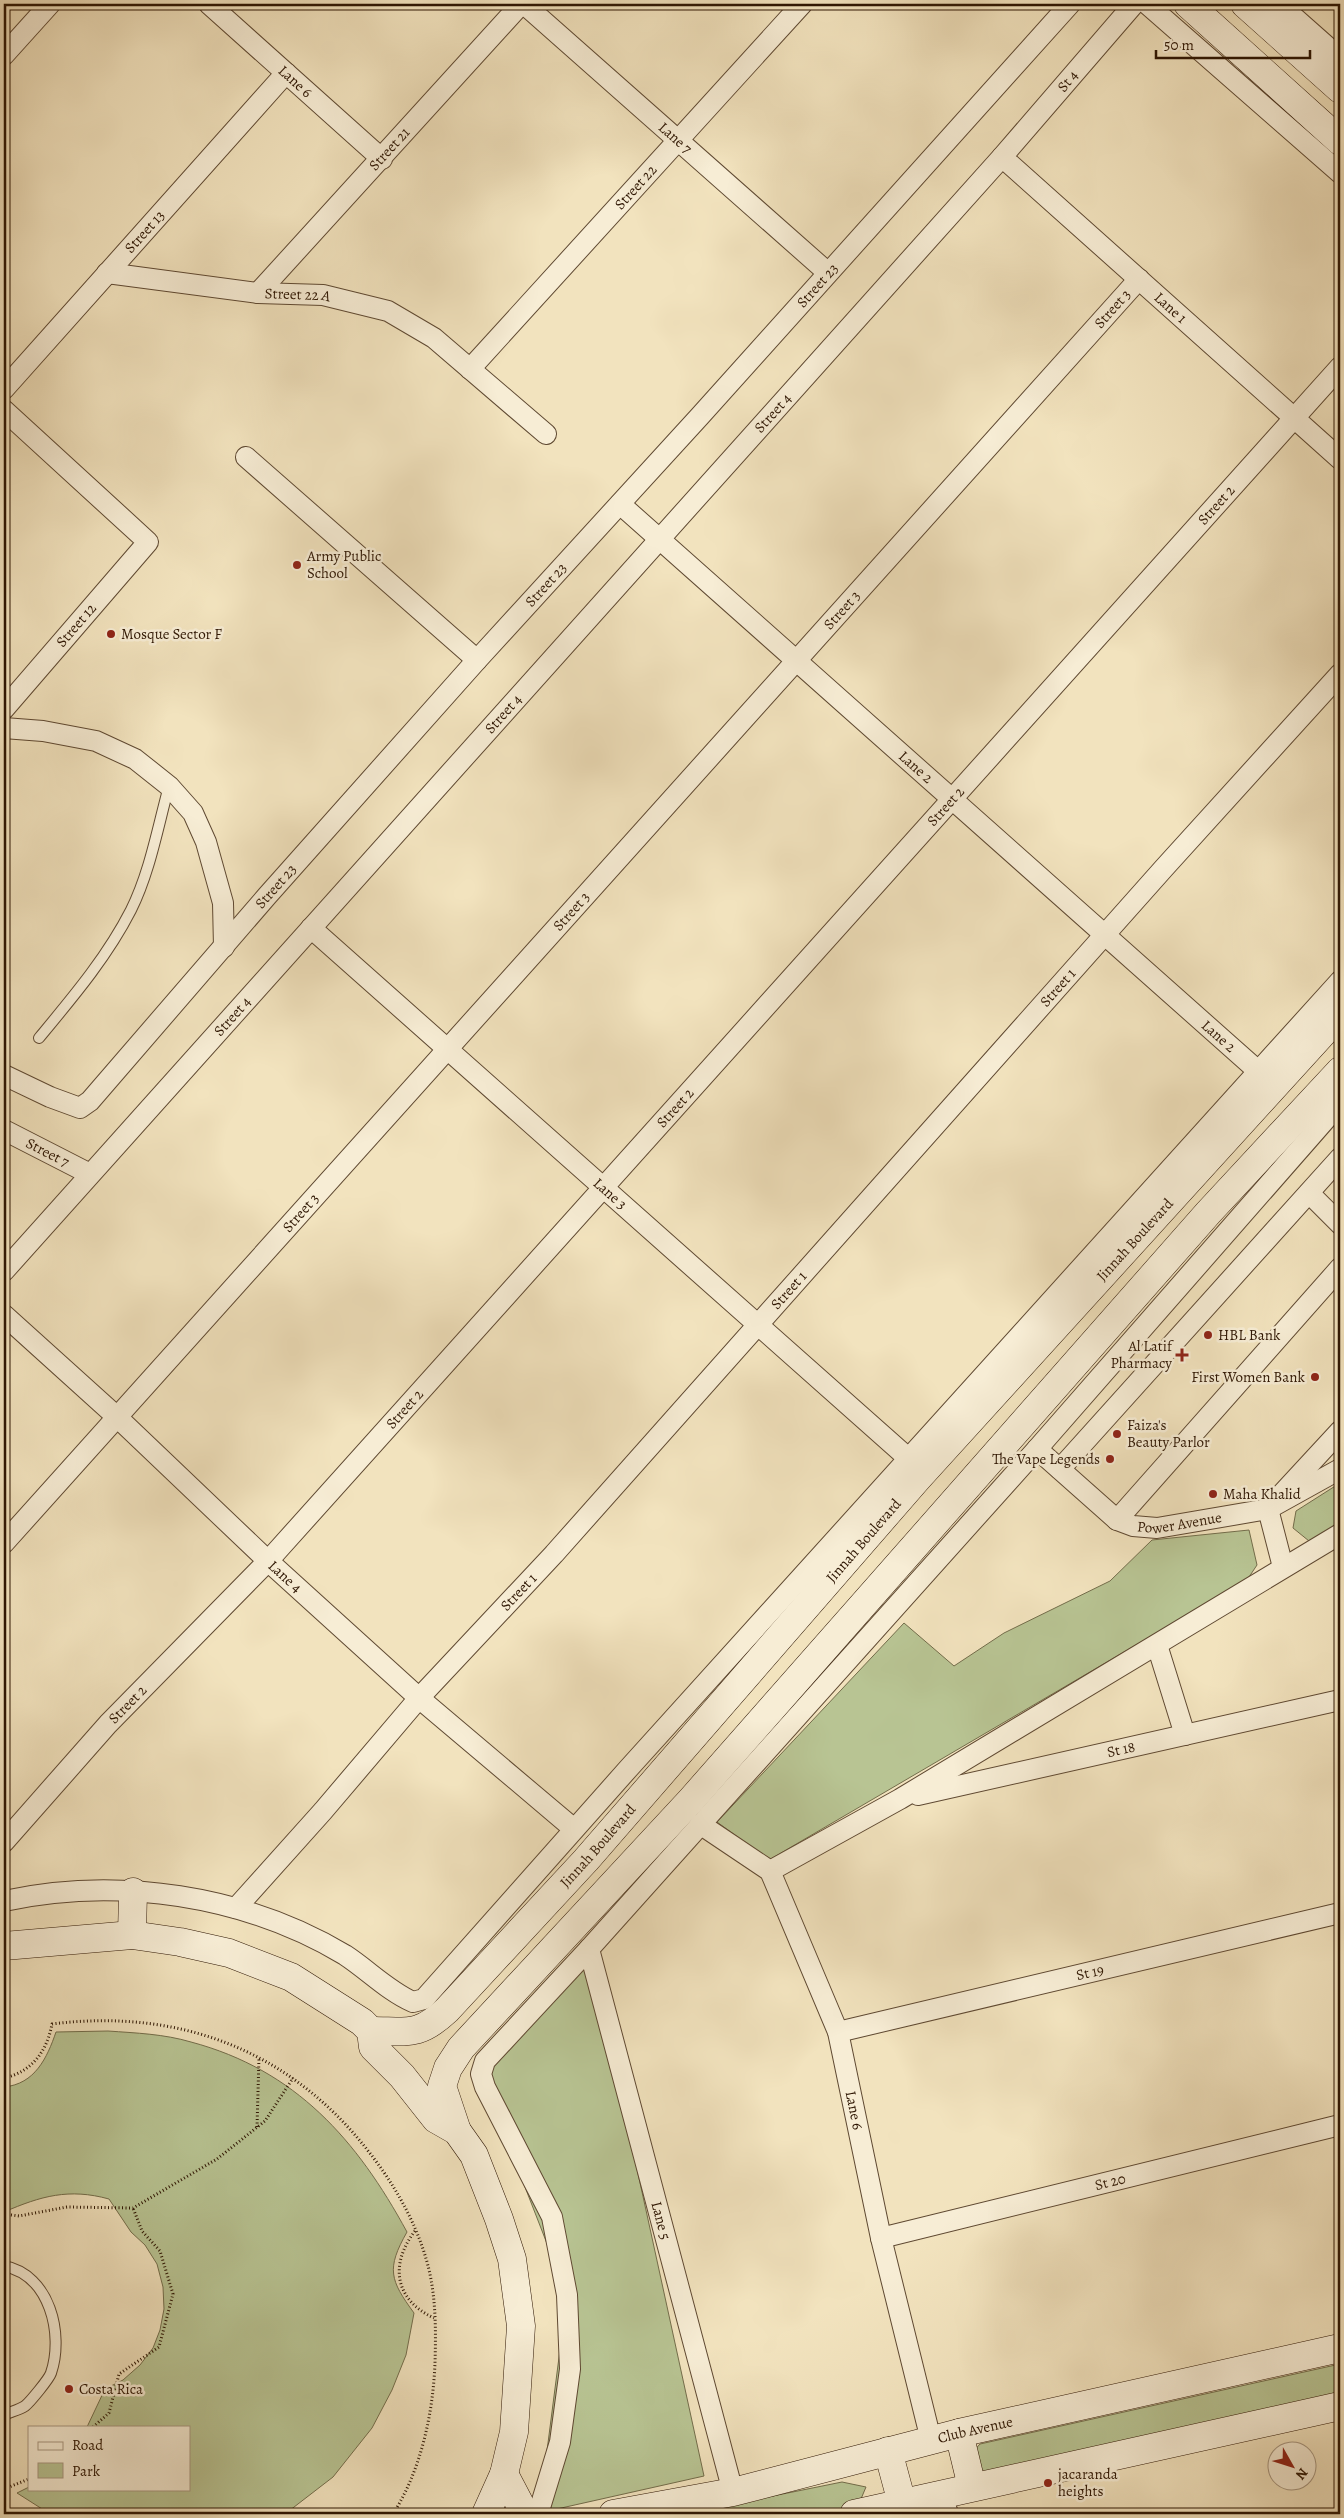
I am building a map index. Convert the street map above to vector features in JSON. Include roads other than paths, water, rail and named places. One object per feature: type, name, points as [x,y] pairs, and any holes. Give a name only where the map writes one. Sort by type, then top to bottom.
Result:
[{"type":"street","points":[[4,54],[50,4]]},
{"type":"street","name":"Lane 6","points":[[209,4],[382,159]]},
{"type":"street","name":"Lane 7","points":[[522,4],[828,272]]},
{"type":"street","name":"Street 21","points":[[258,293],[522,4]]},
{"type":"street","name":"Street 22","points":[[470,369],[802,4]]},
{"type":"street","name":"Street 23","points":[[4,1075],[50,1097],[80,1108],[90,1101],[267,896],[477,660],[1070,4]]},
{"type":"street","name":"St 4","points":[[1002,157],[1134,4]]},
{"type":"street","points":[[1147,4],[1327,139]]},
{"type":"street","points":[[1188,4],[1327,139],[1340,173]]},
{"type":"street","points":[[1244,4],[1340,89]]},
{"type":"street","points":[[1279,4],[1340,58]]},
{"type":"street","name":"Street 13","points":[[4,389],[286,73]]},
{"type":"street","name":"Lane 1","points":[[1002,157],[1340,458]]},
{"type":"street","name":"Street 4","points":[[4,1271],[1002,157]]},
{"type":"street","name":"Street 22 A","points":[[107,273],[258,293],[323,295],[388,311],[434,338],[546,434]]},
{"type":"street","name":"Street 3","points":[[4,1543],[1139,280]]},
{"type":"street","name":"Street 2","points":[[4,1842],[108,1724],[268,1561],[602,1187],[1340,368]]},
{"type":"street","name":"Street 12","points":[[4,410],[148,542],[4,709]]},
{"type":"street","points":[[246,457],[477,660]]},
{"type":"street","name":"Lane 2","points":[[620,504],[1258,1071]]},
{"type":"street","name":"Street 1","points":[[236,1908],[323,1811],[419,1698],[554,1554],[1340,674]]},
{"type":"street","points":[[4,728],[43,731],[96,741],[135,759],[169,786],[193,813],[206,842],[223,903],[224,947]]},
{"type":"street","name":"Lane 3","points":[[311,928],[908,1458]]},
{"type":"street","points":[[4,1901],[48,1893],[133,1892],[180,1895],[236,1908],[290,1927],[345,1955],[399,1996],[413,2002],[424,1999],[574,1829],[1340,981]]},
{"type":"street","name":"Jinnah Boulevard","points":[[371,2031],[417,2031],[433,2023],[447,2010],[586,1860],[917,1479],[1340,1014]]},
{"type":"street","points":[[486,2514],[504,2474],[514,2432],[521,2326],[512,2259],[483,2176],[474,2156],[457,2131],[442,2086],[448,2068],[461,2048],[692,1800],[1208,1213],[1340,1071]]},
{"type":"street","points":[[538,2514],[560,2442],[570,2369],[568,2295],[552,2217],[485,2087],[481,2074],[485,2061],[589,1949],[1037,1449],[1340,1103]]},
{"type":"street","name":"Street 7","points":[[4,1130],[90,1174]]},
{"type":"street","points":[[1060,1469],[1340,1158]]},
{"type":"street","points":[[1309,1193],[1340,1224]]},
{"type":"street","points":[[1117,1520],[1340,1268]]},
{"type":"street","name":"Lane 4","points":[[4,1315],[117,1417],[268,1561],[419,1698],[574,1829]]},
{"type":"street","points":[[1283,1567],[1268,1510],[1340,1431]]},
{"type":"street","name":"Power Avenue","points":[[1037,1449],[1117,1520],[1133,1526],[1157,1528],[1268,1510],[1340,1469]]},
{"type":"street","points":[[700,1824],[770,1871],[900,1799],[1340,1534]]},
{"type":"street","points":[[1157,1645],[1186,1735]]},
{"type":"street","name":"St 18","points":[[900,1799],[1340,1700]]},
{"type":"street","name":"Lane 6","points":[[770,1871],[838,2032],[881,2238],[931,2440]]},
{"type":"street","points":[[132,1935],[133,1892]]},
{"type":"street","name":"St 19","points":[[838,2032],[1339,1919]]},
{"type":"street","points":[[4,1946],[132,1935],[180,1942],[229,1953],[291,1977],[340,2006],[371,2031],[373,2047],[413,2088],[436,2119],[457,2131]]},
{"type":"street","name":"Lane 5","points":[[589,1949],[732,2492]]},
{"type":"street","name":"St 20","points":[[881,2238],[1340,2125]]},
{"type":"street","name":"Club Avenue","points":[[613,2514],[732,2492],[959,2432],[1340,2348]]},
{"type":"street","points":[[854,2514],[902,2503],[945,2504],[972,2487],[1340,2406]]},
{"type":"street","points":[[959,2432],[972,2487]]},
{"type":"street","points":[[888,2451],[902,2503]]},
{"type":"street","points":[[504,2474],[524,2514]]},
{"type":"lane","points":[[39,1038],[94,971],[131,910],[146,870],[169,786]]},
{"type":"lane","points":[[4,2266],[28,2277],[42,2294],[52,2314],[57,2336],[50,2374],[25,2406],[4,2415]]},
{"type":"place","name":"Army Public School","points":[[297,565]]},
{"type":"place","name":"Mosque Sector F","points":[[111,634]]},
{"type":"place","name":"HBL Bank","points":[[1208,1335]]},
{"type":"place","name":"Al Latif Pharmacy","points":[[1182,1355]]},
{"type":"place","name":"First Women Bank","points":[[1315,1377]]},
{"type":"place","name":"Faiza's Beauty Parlor","points":[[1117,1434]]},
{"type":"place","name":"The Vape Legends","points":[[1110,1459]]},
{"type":"place","name":"Maha Khalid","points":[[1213,1494]]},
{"type":"place","name":"Costa Rica","points":[[69,2389]]},
{"type":"place","name":"jacaranda heights","points":[[1048,2483]]}]
